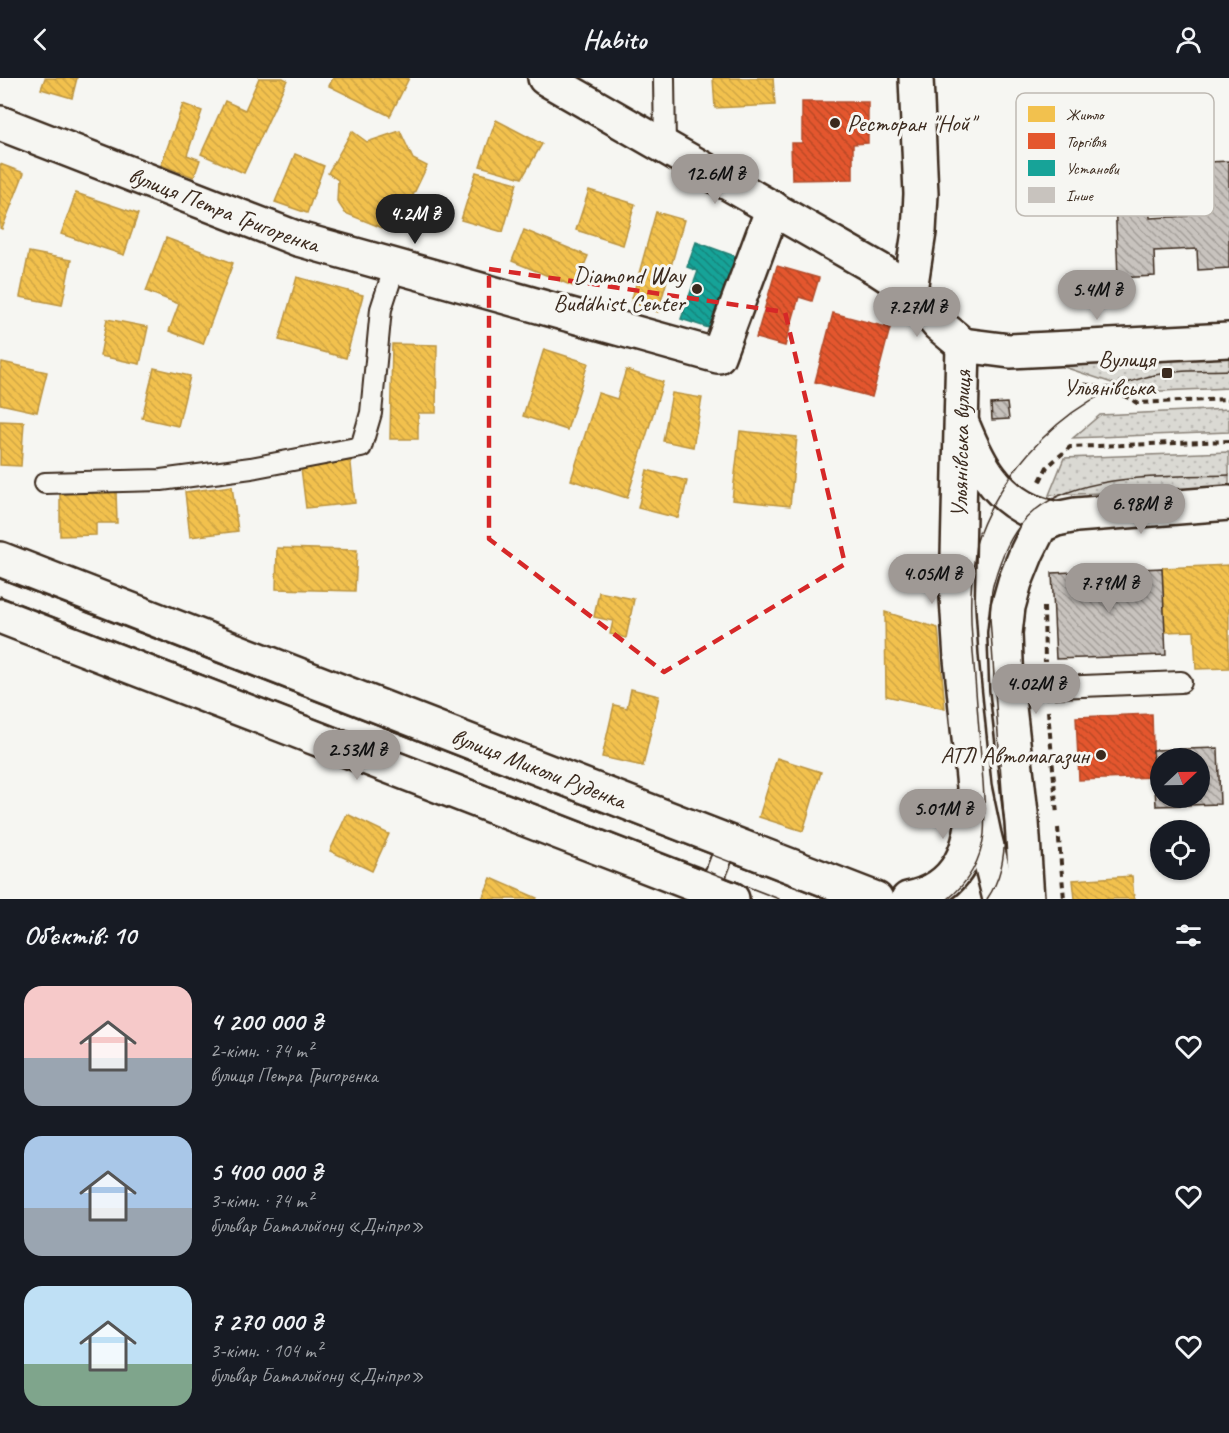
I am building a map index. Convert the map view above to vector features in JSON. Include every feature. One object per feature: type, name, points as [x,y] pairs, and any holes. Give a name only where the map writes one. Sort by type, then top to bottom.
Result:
[{"type":"street","points":[[545,78],[878,269],[910,290],[938,324],[963,345],[1010,351],[1229,340]]},
{"type":"street","points":[[910,290],[919,232],[921,194],[916,78]]},
{"type":"street","name":"вулиця Петра Григоренка","points":[[0,123],[298,239],[718,356],[773,208]]},
{"type":"street","name":"Ульянівська вулиця","points":[[963,345],[957,598],[961,659],[975,787],[1000,899]]},
{"type":"street","points":[[961,421],[987,475],[1001,491],[1048,522]]},
{"type":"street","points":[[1027,899],[1005,633],[1008,608],[1015,582],[1027,552],[1048,522],[1076,514],[1229,503]]},
{"type":"street","name":"вулиця Миколи Руденка","points":[[0,559],[876,899]]},
{"type":"street","points":[[0,616],[716,896]]},
{"type":"street","points":[[908,899],[920,897],[943,884],[960,866],[969,844],[974,822],[975,787]]},
{"type":"lane","points":[[664,78],[665,147]]},
{"type":"lane","points":[[45,483],[161,480],[251,468],[361,447],[371,413],[381,309],[395,266]]},
{"type":"lane","points":[[1008,689],[1181,682]]},
{"type":"lane","points":[[716,896],[728,842]]},
{"type":"path","points":[[1067,383],[1113,389],[1137,403],[1229,399]]},
{"type":"path","points":[[1036,489],[1047,467],[1070,447],[1229,441]]},
{"type":"path","points":[[1044,604],[1046,688],[1064,899]]},
{"type":"highlighted area","points":[[489,269],[785,312],[845,564],[664,672],[489,539]]},
{"type":"shaded area","points":[[1229,354],[1229,388],[1139,392],[1049,362]]},
{"type":"shaded area","points":[[1229,409],[1229,432],[1073,438],[1100,415]]},
{"type":"shaded area","points":[[1229,452],[1229,488],[1049,495],[1064,458]]},
{"type":"building: Житло","points":[[45,78],[77,78],[72,98],[41,89]]},
{"type":"building: Житло","points":[[259,78],[287,80],[244,173],[201,154],[225,101],[245,110]]},
{"type":"building: Житло","points":[[333,78],[409,78],[390,116],[329,86]]},
{"type":"building: Житло","points":[[713,78],[773,78],[775,105],[715,108]]},
{"type":"building: Житло","points":[[183,104],[202,111],[187,155],[200,160],[194,177],[161,165]]},
{"type":"building: Житло","points":[[496,120],[542,144],[522,178],[480,166]]},
{"type":"building: Житло","points":[[352,131],[367,142],[400,131],[413,159],[427,166],[395,233],[345,213],[337,201],[338,180],[328,173]]},
{"type":"building: Житло","points":[[295,154],[324,166],[307,213],[275,202]]},
{"type":"building: Житло","points":[[0,164],[24,173],[2,229],[0,228]]},
{"type":"building: Житло","points":[[476,172],[517,183],[503,232],[461,220]]},
{"type":"building: Житло","points":[[589,190],[635,204],[623,245],[576,230]]},
{"type":"building: Житло","points":[[76,193],[138,214],[124,255],[61,234]]},
{"type":"building: Житло","points":[[656,212],[684,220],[658,312],[631,302]]},
{"type":"building: Житло","points":[[524,230],[588,256],[575,287],[512,261]]},
{"type":"building: Житло","points":[[166,238],[233,263],[203,344],[169,331],[179,304],[146,291]]},
{"type":"building: Житло","points":[[29,252],[71,260],[62,305],[20,297]]},
{"type":"building: Житло","points":[[297,277],[363,295],[346,358],[279,340]]},
{"type":"building: Житло","points":[[107,319],[148,327],[140,364],[100,356]]},
{"type":"building: Житло","points":[[392,344],[437,345],[436,413],[418,413],[418,439],[390,439]]},
{"type":"building: Житло","points":[[544,349],[588,363],[567,430],[523,416]]},
{"type":"building: Житло","points":[[2,362],[47,372],[37,412],[0,404]]},
{"type":"building: Житло","points":[[154,368],[190,376],[178,426],[142,418]]},
{"type":"building: Житло","points":[[626,370],[663,382],[627,498],[571,480],[598,393],[617,399]]},
{"type":"building: Житло","points":[[672,393],[702,398],[693,447],[663,441]]},
{"type":"building: Житло","points":[[0,421],[24,422],[21,466],[0,465]]},
{"type":"building: Житло","points":[[740,431],[797,437],[790,506],[732,500]]},
{"type":"building: Житло","points":[[350,454],[355,503],[306,508],[300,460]]},
{"type":"building: Житло","points":[[647,470],[687,481],[678,518],[638,508]]},
{"type":"building: Житло","points":[[232,486],[238,531],[190,537],[185,492]]},
{"type":"building: Житло","points":[[116,490],[117,523],[96,523],[96,535],[60,536],[60,491]]},
{"type":"building: Житло","points":[[277,548],[357,550],[355,591],[276,589]]},
{"type":"building: Житло","points":[[1229,565],[1229,668],[1196,669],[1194,631],[1165,632],[1162,568]]},
{"type":"building: Житло","points":[[599,592],[634,599],[626,638],[610,634],[613,621],[594,617]]},
{"type":"building: Житло","points":[[885,612],[938,628],[945,709],[886,696]]},
{"type":"building: Житло","points":[[631,689],[659,696],[643,766],[602,757],[614,705],[627,708]]},
{"type":"building: Житло","points":[[777,758],[821,772],[803,831],[759,817]]},
{"type":"building: Житло","points":[[347,814],[389,834],[372,871],[330,851]]},
{"type":"building: Житло","points":[[1132,876],[1134,899],[1075,899],[1073,880]]},
{"type":"building: Житло","points":[[491,878],[537,898],[482,899]]},
{"type":"building: Торгівля","name":"Ресторан \"Ной\"","points":[[802,102],[868,102],[868,143],[853,144],[853,179],[792,180],[791,143],[802,143]]},
{"type":"building: Торгівля","points":[[777,266],[819,278],[812,301],[799,297],[785,346],[756,338]]},
{"type":"building: Торгівля","points":[[833,313],[890,328],[872,397],[815,382]]},
{"type":"building: Торгівля","points":[[1152,714],[1153,748],[1150,748],[1150,777],[1079,780],[1076,717]]},
{"type":"building: Установи","points":[[696,242],[740,258],[715,330],[681,319],[698,271],[687,267]]},
{"type":"building: Інше","points":[[1229,161],[1229,268],[1198,270],[1197,249],[1154,251],[1155,276],[1118,278],[1116,216],[1150,216],[1150,218],[1214,216],[1214,162]]},
{"type":"building: Інше","points":[[1007,403],[1009,419],[992,420],[991,404]]},
{"type":"building: Інше","points":[[1162,568],[1166,655],[1056,659],[1052,573]]},
{"type":"building: Інше","points":[[1210,748],[1218,748],[1220,804],[1210,804]]},
{"type":"tram line","points":[[948,899],[962,886],[977,862],[984,834],[984,795],[971,600],[976,544],[997,496],[1012,474],[1042,439],[1073,412],[1108,391],[1146,377],[1174,372],[1229,370]]},
{"type":"tram line","points":[[987,899],[996,884],[1001,868],[1005,835],[990,618],[991,600],[997,572],[1014,534],[1034,511],[1054,498],[1077,489],[1127,479],[1229,475]]},
{"type":"tram line","points":[[0,579],[826,899]]},
{"type":"tram line","points":[[0,596],[779,899]]},
{"type":"place","name":"Ресторан \"Ной\"","points":[[835,123]]},
{"type":"place","name":"Diamond Way Buddhist Center","points":[[697,289]]},
{"type":"place","name":"Вулиця Ульянівська","points":[[1167,373]]},
{"type":"place","name":"АТЛ Автомагазин","points":[[1101,755]]}]
